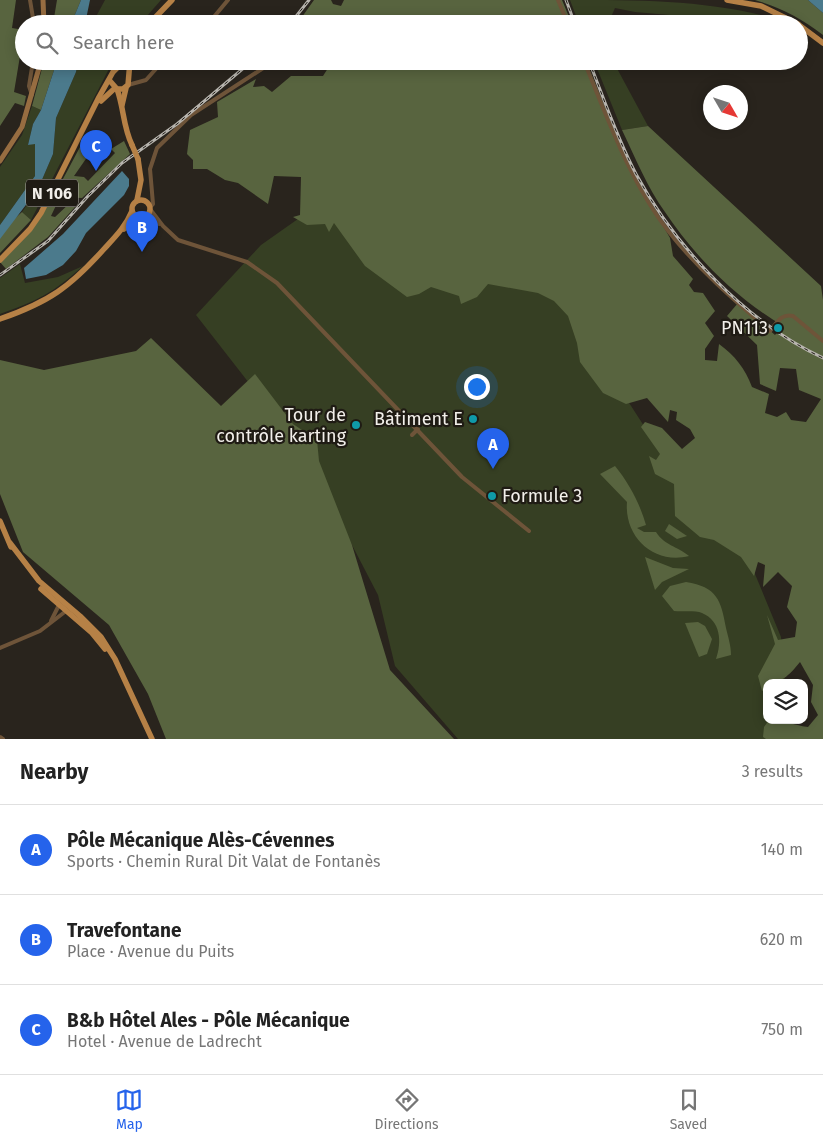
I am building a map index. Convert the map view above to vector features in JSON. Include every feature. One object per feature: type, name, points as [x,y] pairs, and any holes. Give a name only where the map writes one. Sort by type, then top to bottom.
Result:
[{"type":"main road","points":[[43,0],[44,15]]},
{"type":"main road","points":[[158,15],[172,0]]},
{"type":"main road","points":[[727,0],[761,6],[780,15]]},
{"type":"main road","points":[[808,31],[823,42]]},
{"type":"main road","points":[[1,161],[18,135],[39,70]]},
{"type":"main road","points":[[0,319],[45,301],[66,288],[120,232],[142,218],[149,206],[141,180],[138,158],[124,125],[122,104],[116,89],[110,81],[111,75],[115,71],[124,70],[129,77]]},
{"type":"main road","points":[[122,104],[129,70]]},
{"type":"main road","name":"N 106","points":[[0,260],[30,229],[41,213],[90,117],[98,97],[110,81]]},
{"type":"main road","points":[[116,89],[127,87]]},
{"type":"main road","name":"N 106","points":[[90,117],[103,97],[116,89]]},
{"type":"main road","points":[[120,232],[132,211],[132,205],[137,200],[141,180]]},
{"type":"main road","points":[[137,200],[149,206]]},
{"type":"main road","points":[[132,211],[142,218]]},
{"type":"main road","points":[[0,521],[10,543],[32,573],[61,603],[101,637],[115,659],[152,739]]},
{"type":"street","points":[[30,0],[32,15]]},
{"type":"street","points":[[216,15],[228,0]]},
{"type":"street","points":[[558,0],[564,15]]},
{"type":"street","points":[[32,70],[29,86],[32,95]]},
{"type":"street","points":[[127,87],[148,79],[156,70]]},
{"type":"street","points":[[260,70],[191,115],[154,152],[150,169],[153,204],[149,206],[163,226],[178,240],[246,262],[269,276],[293,298],[467,482],[529,531]]},
{"type":"street","points":[[588,70],[637,182],[667,230],[683,250],[713,281],[770,331],[782,316],[794,316],[823,341]]},
{"type":"street","points":[[129,77],[137,83]]},
{"type":"street","points":[[142,218],[163,226]]},
{"type":"street","points":[[412,435],[418,430]]},
{"type":"street","points":[[51,622],[61,603]]},
{"type":"street","points":[[0,648],[34,634],[68,609]]},
{"type":"green space","points":[[0,0],[16,0],[12,28],[15,28],[15,70],[18,70],[14,92],[26,96],[24,106],[15,103],[0,126]]},
{"type":"green space","points":[[57,0],[81,0],[75,15],[54,15]]},
{"type":"green space","points":[[105,0],[161,0],[148,15],[97,15]]},
{"type":"green space","points":[[314,0],[331,0],[333,4],[341,6],[344,0],[562,0],[568,15],[303,15]]},
{"type":"green space","points":[[570,0],[626,0],[681,3],[763,15],[669,15],[615,8],[612,15],[576,15]]},
{"type":"green space","points":[[755,0],[808,0],[823,13],[823,35],[808,24],[808,15],[793,15]]},
{"type":"green space","points":[[42,70],[54,70],[41,110],[32,106]]},
{"type":"green space","points":[[76,70],[108,70],[31,220],[22,212],[38,189],[53,154],[56,118]]},
{"type":"green space","points":[[327,70],[590,70],[629,166],[670,238],[673,256],[693,279],[689,285],[694,292],[703,293],[715,311],[705,323],[714,336],[705,349],[705,360],[717,361],[719,344],[725,349],[743,368],[752,387],[769,394],[765,413],[777,417],[786,412],[791,420],[806,422],[821,399],[799,390],[796,369],[780,368],[776,391],[760,384],[757,345],[727,316],[738,303],[775,335],[783,326],[749,303],[689,245],[653,192],[622,130],[648,126],[821,286],[823,300],[823,739],[766,739],[763,737],[766,724],[794,724],[808,727],[818,715],[811,702],[813,685],[800,662],[782,679],[763,679],[762,691],[758,676],[775,644],[767,615],[778,640],[795,637],[797,622],[787,607],[792,586],[778,572],[763,587],[765,565],[758,562],[754,576],[741,557],[714,540],[700,537],[675,516],[674,484],[655,474],[649,456],[656,460],[660,454],[641,427],[645,422],[662,428],[682,449],[695,438],[690,429],[676,420],[677,412],[670,410],[668,422],[647,398],[626,404],[603,393],[580,362],[577,343],[568,316],[554,301],[538,293],[488,284],[477,297],[461,304],[459,296],[431,287],[419,294],[407,297],[365,266],[334,223],[329,232],[325,224],[307,225],[293,217],[300,215],[301,177],[274,176],[268,204],[238,183],[225,180],[207,169],[193,169],[193,160],[187,154],[190,130],[218,117],[217,102],[256,79],[253,87],[264,86],[272,92],[291,76],[323,76]]},
{"type":"green space","points":[[598,70],[618,70],[648,126],[622,130]]},
{"type":"green space","points":[[32,106],[41,110],[33,124],[28,145],[35,143],[35,176],[0,225],[0,167],[22,135]]},
{"type":"green space","points":[[124,141],[130,154],[82,198],[60,197],[51,216],[55,217],[70,203],[75,207],[48,237],[6,269],[0,262],[25,237],[46,209],[80,147],[90,153],[74,176],[84,177],[88,181],[115,153],[111,149]]},
{"type":"green space","points":[[22,212],[31,220],[0,253],[0,232]]},
{"type":"green space","points":[[305,214],[411,215],[574,307],[613,378],[655,443],[750,562],[781,637],[785,679],[763,679],[763,724],[788,724],[794,739],[458,739],[395,666],[378,595],[326,495],[288,433],[196,315],[261,245]]},
{"type":"green space","points":[[20,264],[25,283],[58,277],[83,266],[63,283],[44,295],[0,314],[0,278]]},
{"type":"green space","points":[[151,338],[221,406],[255,374],[293,424],[317,440],[319,461],[352,545],[390,670],[454,739],[166,739],[148,694],[109,625],[23,552],[0,494],[0,360],[44,370],[136,351]]},
{"type":"green space","points":[[615,466],[629,487],[644,517],[646,525],[637,528],[644,532],[656,532],[667,543],[689,556],[676,558],[664,556],[644,546],[636,537],[627,515],[627,502],[600,474]]},
{"type":"green space","points":[[669,524],[687,536],[677,539],[665,531]]},
{"type":"green space","points":[[645,557],[673,568],[689,569],[662,582],[655,590]]},
{"type":"green space","points":[[686,582],[705,587],[716,596],[722,610],[731,655],[716,659],[719,639],[713,621],[699,612],[674,611],[662,596],[670,586]]},
{"type":"green space","points":[[698,622],[705,626],[712,639],[707,654],[699,657],[685,623]]},
{"type":"water","points":[[81,0],[90,0],[87,15],[75,15]]},
{"type":"water","points":[[808,0],[823,0],[823,13]]},
{"type":"water","points":[[54,70],[76,70],[56,118],[53,154],[38,189],[0,239],[0,225],[35,176],[35,144],[28,145],[33,124],[41,110]]},
{"type":"water","points":[[122,171],[129,179],[129,186],[124,195],[86,233],[76,251],[63,265],[46,275],[26,279],[24,268],[63,234]]},
{"type":"railway","points":[[297,15],[309,0]]},
{"type":"railway","points":[[566,0],[572,15]]},
{"type":"railway","points":[[0,275],[48,241],[88,196],[122,163],[177,124],[241,70]]},
{"type":"railway","points":[[593,70],[629,160],[652,202],[671,229],[692,255],[741,303],[794,343],[823,358]]},
{"type":"place","name":"B&b Hôtel Ales - Pôle Mécanique","points":[[96,171]]},
{"type":"place","name":"Travefontane","points":[[142,252]]},
{"type":"place","name":"PN113","points":[[778,328]]},
{"type":"place","name":"Bâtiment E","points":[[473,419]]},
{"type":"place","name":"Tour de contrôle karting","points":[[356,425]]},
{"type":"place","name":"Pôle Mécanique Alès-Cévennes","points":[[493,469]]},
{"type":"place","name":"Formule 3","points":[[492,496]]}]
